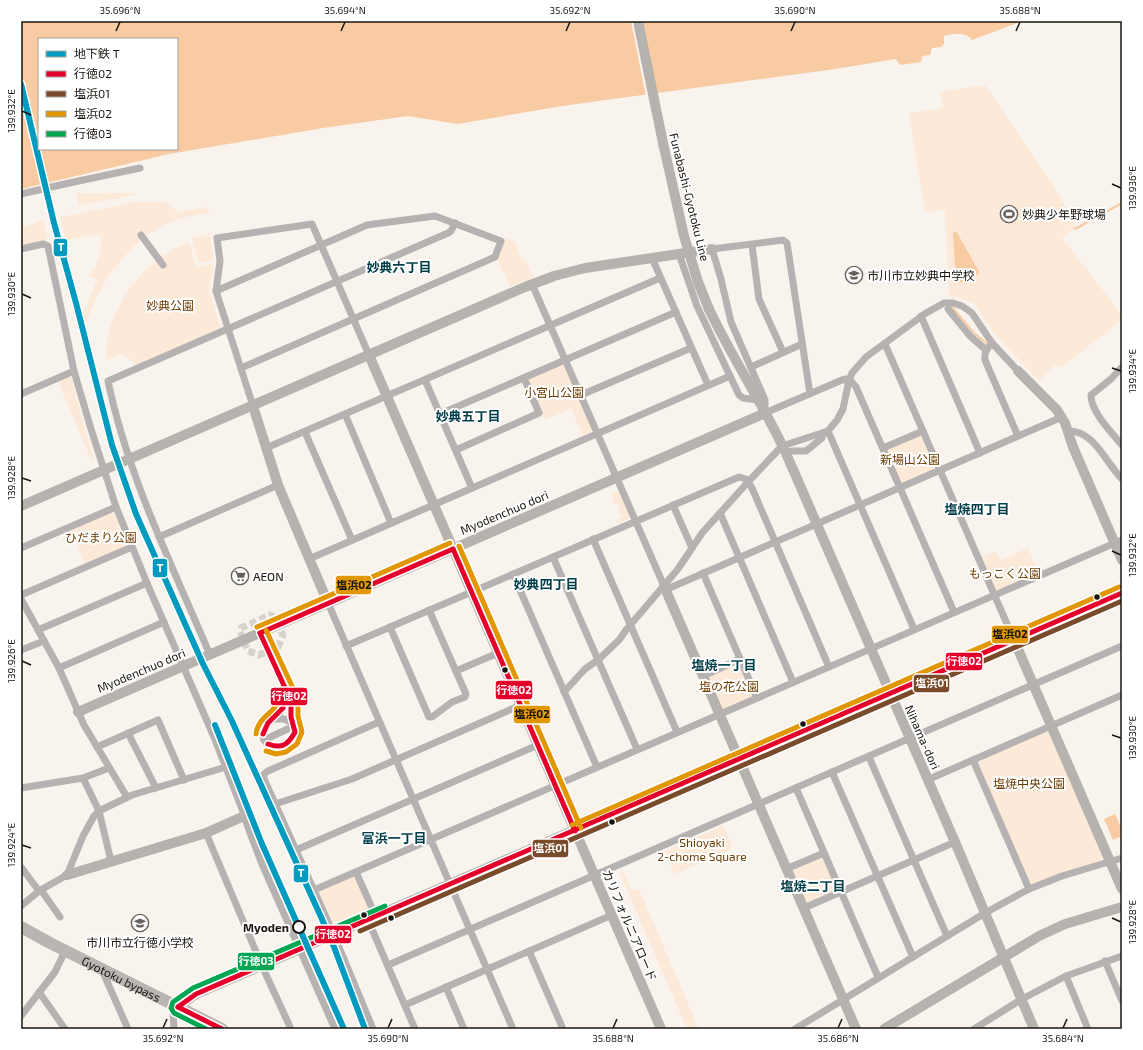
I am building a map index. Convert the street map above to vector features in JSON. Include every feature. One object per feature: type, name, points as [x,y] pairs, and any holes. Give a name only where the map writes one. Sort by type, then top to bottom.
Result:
[{"type":"main road","name":"Gyotoku bypass","points":[[21,927],[102,970],[222,1029]]},
{"type":"street","name":"Funabashi-Gyotoku Line","points":[[638,21],[677,209],[690,257],[723,339],[765,413]]},
{"type":"street","points":[[21,194],[140,168]]},
{"type":"street","points":[[216,291],[367,225],[435,216],[501,241],[495,257],[241,368]]},
{"type":"street","points":[[210,655],[147,508],[114,409],[108,381],[448,233],[451,231],[455,223]]},
{"type":"street","points":[[369,355],[312,224],[217,238],[220,261],[216,291],[278,485],[346,646],[513,1029]]},
{"type":"street","points":[[142,236],[161,263]]},
{"type":"street","points":[[21,506],[532,284],[578,269],[712,249],[783,240],[787,243],[810,394]]},
{"type":"street","points":[[21,249],[43,244],[48,246],[74,371],[116,507],[226,767],[262,864],[335,1029]]},
{"type":"street","points":[[752,245],[759,299],[783,352]]},
{"type":"street","points":[[712,249],[731,322],[766,400],[765,413],[844,379],[849,380],[856,387],[954,612]]},
{"type":"street","points":[[679,254],[697,306],[717,351],[741,398],[758,400]]},
{"type":"street","points":[[652,258],[708,385]]},
{"type":"street","points":[[266,448],[660,278]]},
{"type":"street","points":[[532,284],[616,478],[636,520],[702,676],[856,1029]]},
{"type":"street","points":[[792,451],[806,451],[822,438],[837,420],[843,409],[849,380],[852,373],[866,358],[921,316],[944,303],[953,303],[962,306],[972,313],[992,344],[1062,416],[1073,447],[1118,541],[1122,560]]},
{"type":"street","points":[[948,309],[970,336],[986,350]]},
{"type":"street","points":[[440,414],[676,312]]},
{"type":"street","points":[[921,316],[980,453]]},
{"type":"street","points":[[751,367],[802,344]]},
{"type":"street","points":[[885,344],[1122,889]]},
{"type":"street","points":[[992,344],[986,350],[984,355],[985,360],[1018,436]]},
{"type":"street","points":[[581,395],[691,348]]},
{"type":"street","name":"カリフォルニアロード","points":[[369,355],[661,1029]]},
{"type":"street","points":[[1122,367],[1111,379],[1091,395],[1091,402],[1095,410],[1122,445]]},
{"type":"street","points":[[21,394],[74,371]]},
{"type":"street","points":[[309,559],[730,376]]},
{"type":"street","points":[[456,450],[539,413],[524,378]]},
{"type":"street","points":[[425,380],[472,488]]},
{"type":"street","name":"Nihama-dori","points":[[765,413],[782,446],[816,523],[955,842],[1034,1029]]},
{"type":"street","name":"Myodenchuo dori","points":[[78,712],[765,413]]},
{"type":"street","points":[[345,414],[391,523]]},
{"type":"street","points":[[664,588],[775,542],[1062,416]]},
{"type":"street","points":[[883,448],[923,431]]},
{"type":"street","points":[[1068,431],[1075,431],[1085,436],[1098,447],[1122,479]]},
{"type":"street","points":[[305,432],[352,540]]},
{"type":"street","points":[[564,692],[585,669],[598,660],[619,640],[630,625],[664,588],[702,533],[782,446],[826,432]]},
{"type":"street","points":[[826,432],[860,505],[914,629]]},
{"type":"street","points":[[346,646],[673,504],[735,478],[743,477],[748,482],[829,667]]},
{"type":"street","points":[[159,537],[278,485]]},
{"type":"street","points":[[673,504],[692,548]]},
{"type":"street","points":[[21,548],[116,507]]},
{"type":"street","points":[[720,512],[793,682]]},
{"type":"street","points":[[593,539],[677,732]]},
{"type":"street","points":[[314,890],[1118,541]]},
{"type":"street","points":[[21,596],[132,547]]},
{"type":"street","points":[[553,557],[637,749]]},
{"type":"street","points":[[703,573],[757,698]]},
{"type":"street","points":[[513,574],[597,767]]},
{"type":"street","points":[[38,630],[147,582]]},
{"type":"street","points":[[174,1029],[173,1011],[196,994],[1122,593]]},
{"type":"street","points":[[21,599],[59,668],[78,712],[127,797]]},
{"type":"street","points":[[390,627],[429,717],[432,717],[452,702],[465,697],[466,694],[429,610]]},
{"type":"street","points":[[59,668],[164,622]]},
{"type":"street","points":[[260,633],[291,701],[291,717],[295,732],[291,740],[283,746],[272,746],[264,740],[264,729],[266,725],[275,719],[284,708],[286,692]]},
{"type":"street","points":[[21,650],[44,641]]},
{"type":"street","points":[[388,965],[1122,646]]},
{"type":"street","points":[[456,671],[498,653]]},
{"type":"street","points":[[702,676],[740,659]]},
{"type":"street","points":[[928,780],[1122,695]]},
{"type":"street","points":[[275,804],[352,779],[521,705]]},
{"type":"street","points":[[275,719],[284,719],[293,724]]},
{"type":"street","points":[[97,747],[158,720],[184,780]]},
{"type":"street","points":[[373,1029],[334,935],[264,779],[264,774],[379,722]]},
{"type":"street","points":[[264,740],[293,724]]},
{"type":"street","points":[[128,733],[156,788]]},
{"type":"street","points":[[296,850],[538,745]]},
{"type":"street","points":[[869,757],[947,936]]},
{"type":"street","points":[[973,760],[1029,889]]},
{"type":"street","points":[[67,875],[83,836],[94,816],[99,811],[127,797],[226,767]]},
{"type":"street","points":[[21,788],[83,778],[109,768]]},
{"type":"street","points":[[832,772],[913,957]]},
{"type":"street","points":[[83,778],[99,811],[111,860]]},
{"type":"street","points":[[796,788],[878,977]]},
{"type":"street","points":[[21,906],[40,890],[67,875],[111,860],[206,833],[244,816]]},
{"type":"street","points":[[206,833],[262,966],[291,1029]]},
{"type":"street","points":[[804,908],[955,842]]},
{"type":"street","points":[[786,869],[824,853]]},
{"type":"street","points":[[795,1029],[878,977],[985,913],[1029,889],[1062,876],[1122,858]]},
{"type":"street","points":[[21,867],[60,917]]},
{"type":"street","points":[[356,872],[388,965],[415,1029]]},
{"type":"street","points":[[884,1029],[1004,956],[1051,930],[1122,907]]},
{"type":"street","points":[[405,1005],[612,915]]},
{"type":"street","points":[[21,1016],[55,972],[65,951]]},
{"type":"street","points":[[529,951],[563,1029]]},
{"type":"street","points":[[978,1028],[1022,1000],[1066,976],[1122,956]]},
{"type":"street","points":[[1105,961],[1122,1001]]},
{"type":"street","points":[[102,970],[128,1029]]},
{"type":"street","points":[[1066,976],[1088,1029]]},
{"type":"street","points":[[446,987],[464,1029]]},
{"type":"street","points":[[39,992],[65,1029]]},
{"type":"green space","points":[[985,85],[1053,185],[1076,226],[1062,238],[1122,315],[1122,320],[1061,368],[1056,364],[1039,381],[992,331],[975,304],[949,296],[945,210],[925,212],[909,113],[943,108],[940,92]]},
{"type":"green space","points":[[76,193],[134,193],[136,195],[79,205]]},
{"type":"green space","points":[[135,202],[164,202],[178,212],[208,207],[209,213],[182,218],[167,224],[155,230],[134,246],[125,255],[102,287],[85,324],[82,310],[85,309],[97,280],[88,276],[100,256],[100,234],[66,240],[60,217]]},
{"type":"green space","points":[[43,220],[48,240],[21,247],[21,228]]},
{"type":"green space","points":[[210,234],[213,260],[198,263],[192,238]]},
{"type":"green space","points":[[505,238],[515,242],[521,258],[524,258],[533,277],[510,287],[497,259]]},
{"type":"green space","name":"妙典公園","points":[[187,243],[190,245],[196,267],[209,264],[213,266],[209,290],[221,329],[135,366],[132,360],[121,354],[106,360],[110,325],[128,291],[144,271],[164,255]]},
{"type":"green space","name":"小宮山公園","points":[[562,364],[565,366],[592,429],[591,432],[583,436],[571,408],[545,420],[528,381],[529,379]]},
{"type":"green space","points":[[68,376],[71,377],[94,462],[92,462],[58,381]]},
{"type":"green space","name":"新場山公園","points":[[918,435],[921,436],[934,467],[933,471],[900,483],[886,451],[887,448]]},
{"type":"green space","points":[[619,491],[630,518],[617,524],[615,520],[622,517],[617,510],[620,509],[618,504],[615,505],[611,494]]},
{"type":"green space","name":"ひだまり公園","points":[[111,512],[114,513],[126,544],[125,547],[85,564],[71,530]]},
{"type":"green space","name":"もっこく公園","points":[[1028,548],[1039,573],[999,590],[996,589],[982,557],[996,551],[1001,560]]},
{"type":"green space","name":"塩の花公園","points":[[739,663],[752,694],[751,698],[723,710],[720,709],[708,675]]},
{"type":"green space","name":"塩焼中央公園","points":[[1046,731],[1050,733],[1103,858],[1102,861],[1033,884],[1030,883],[977,763],[978,760]]},
{"type":"green space","name":"Shioyaki 2-chome Square","points":[[723,826],[732,846],[730,850],[675,874],[665,851]]},
{"type":"green space","points":[[820,856],[823,857],[836,888],[835,891],[808,903],[805,902],[791,871]]},
{"type":"green space","points":[[622,870],[632,891],[639,889],[699,1029],[687,1029],[619,871]]},
{"type":"green space","points":[[354,876],[356,877],[371,910],[334,925],[319,891]]},
{"type":"shaded area","points":[[21,21],[1023,21],[972,40],[966,35],[962,34],[944,36],[944,44],[941,47],[932,48],[930,55],[922,56],[921,62],[900,65],[896,59],[835,69],[562,106],[458,124],[408,116],[323,128],[169,154],[21,189]]},
{"type":"shaded area","points":[[956,231],[980,273],[963,282],[956,283],[953,233]]},
{"type":"shaded area","points":[[1115,814],[1122,830],[1122,836],[1113,840],[1104,819]]},
{"type":"pier","points":[[631,21],[641,21],[657,95],[646,97]]},
{"type":"waterway","points":[[1075,229],[1122,203]]},
{"type":"waterway","points":[[951,306],[974,333],[987,344]]},
{"type":"tunnel","points":[[270,615],[275,617],[283,635],[278,647],[259,655],[248,651],[240,632],[241,628],[270,615]]},
{"type":"metro line","name":"T","points":[[21,84],[54,223],[112,445],[136,514],[203,664],[231,719],[321,917],[365,1029]]},
{"type":"metro line","name":"T","points":[[215,725],[262,844],[344,1029]]},
{"type":"transit line","name":"塩浜02","points":[[257,627],[450,543]]},
{"type":"transit line","name":"塩浜02","points":[[459,546],[581,828]]},
{"type":"transit line","name":"行徳02","points":[[453,549],[575,831]]},
{"type":"transit line","name":"行徳02","points":[[260,633],[453,549]]},
{"type":"transit line","name":"塩浜02","points":[[572,825],[1119,587]]},
{"type":"transit line","name":"行徳02","points":[[178,1007],[196,994],[1122,593]]},
{"type":"transit line","name":"塩浜01","points":[[360,931],[1122,601]]},
{"type":"transit line","name":"塩浜02","points":[[266,630],[298,699],[298,716],[302,732],[297,744],[286,752],[276,754],[266,751]]},
{"type":"transit line","name":"行徳02","points":[[260,633],[291,701],[291,717],[295,732],[290,740],[284,745],[277,746],[268,744]]},
{"type":"transit line","name":"塩浜02","points":[[256,734],[261,721],[277,703],[279,697],[278,690]]},
{"type":"transit line","name":"行徳02","points":[[263,734],[268,723],[283,708],[286,692]]},
{"type":"transit line","name":"行徳03","points":[[206,1029],[174,1013],[171,1008],[173,1002],[193,988],[385,906]]},
{"type":"transit line","name":"行徳02","points":[[178,1007],[222,1029]]},
{"type":"place","name":"妙典少年野球場","points":[[1009,214]]},
{"type":"place","name":"市川市立妙典中学校","points":[[854,275]]},
{"type":"place","name":"AEON","points":[[240,576]]},
{"type":"place","name":"市川市立行徳小学校","points":[[140,923]]},
{"type":"place","name":"Myoden","points":[[299,927]]},
{"type":"district","name":"妙典六丁目","points":[[399,267]]},
{"type":"district","name":"妙典五丁目","points":[[468,416]]},
{"type":"district","name":"塩焼四丁目","points":[[977,509]]},
{"type":"district","name":"妙典四丁目","points":[[546,584]]},
{"type":"district","name":"塩焼一丁目","points":[[724,665]]},
{"type":"district","name":"富浜一丁目","points":[[394,838]]},
{"type":"district","name":"塩焼二丁目","points":[[813,886]]}]
